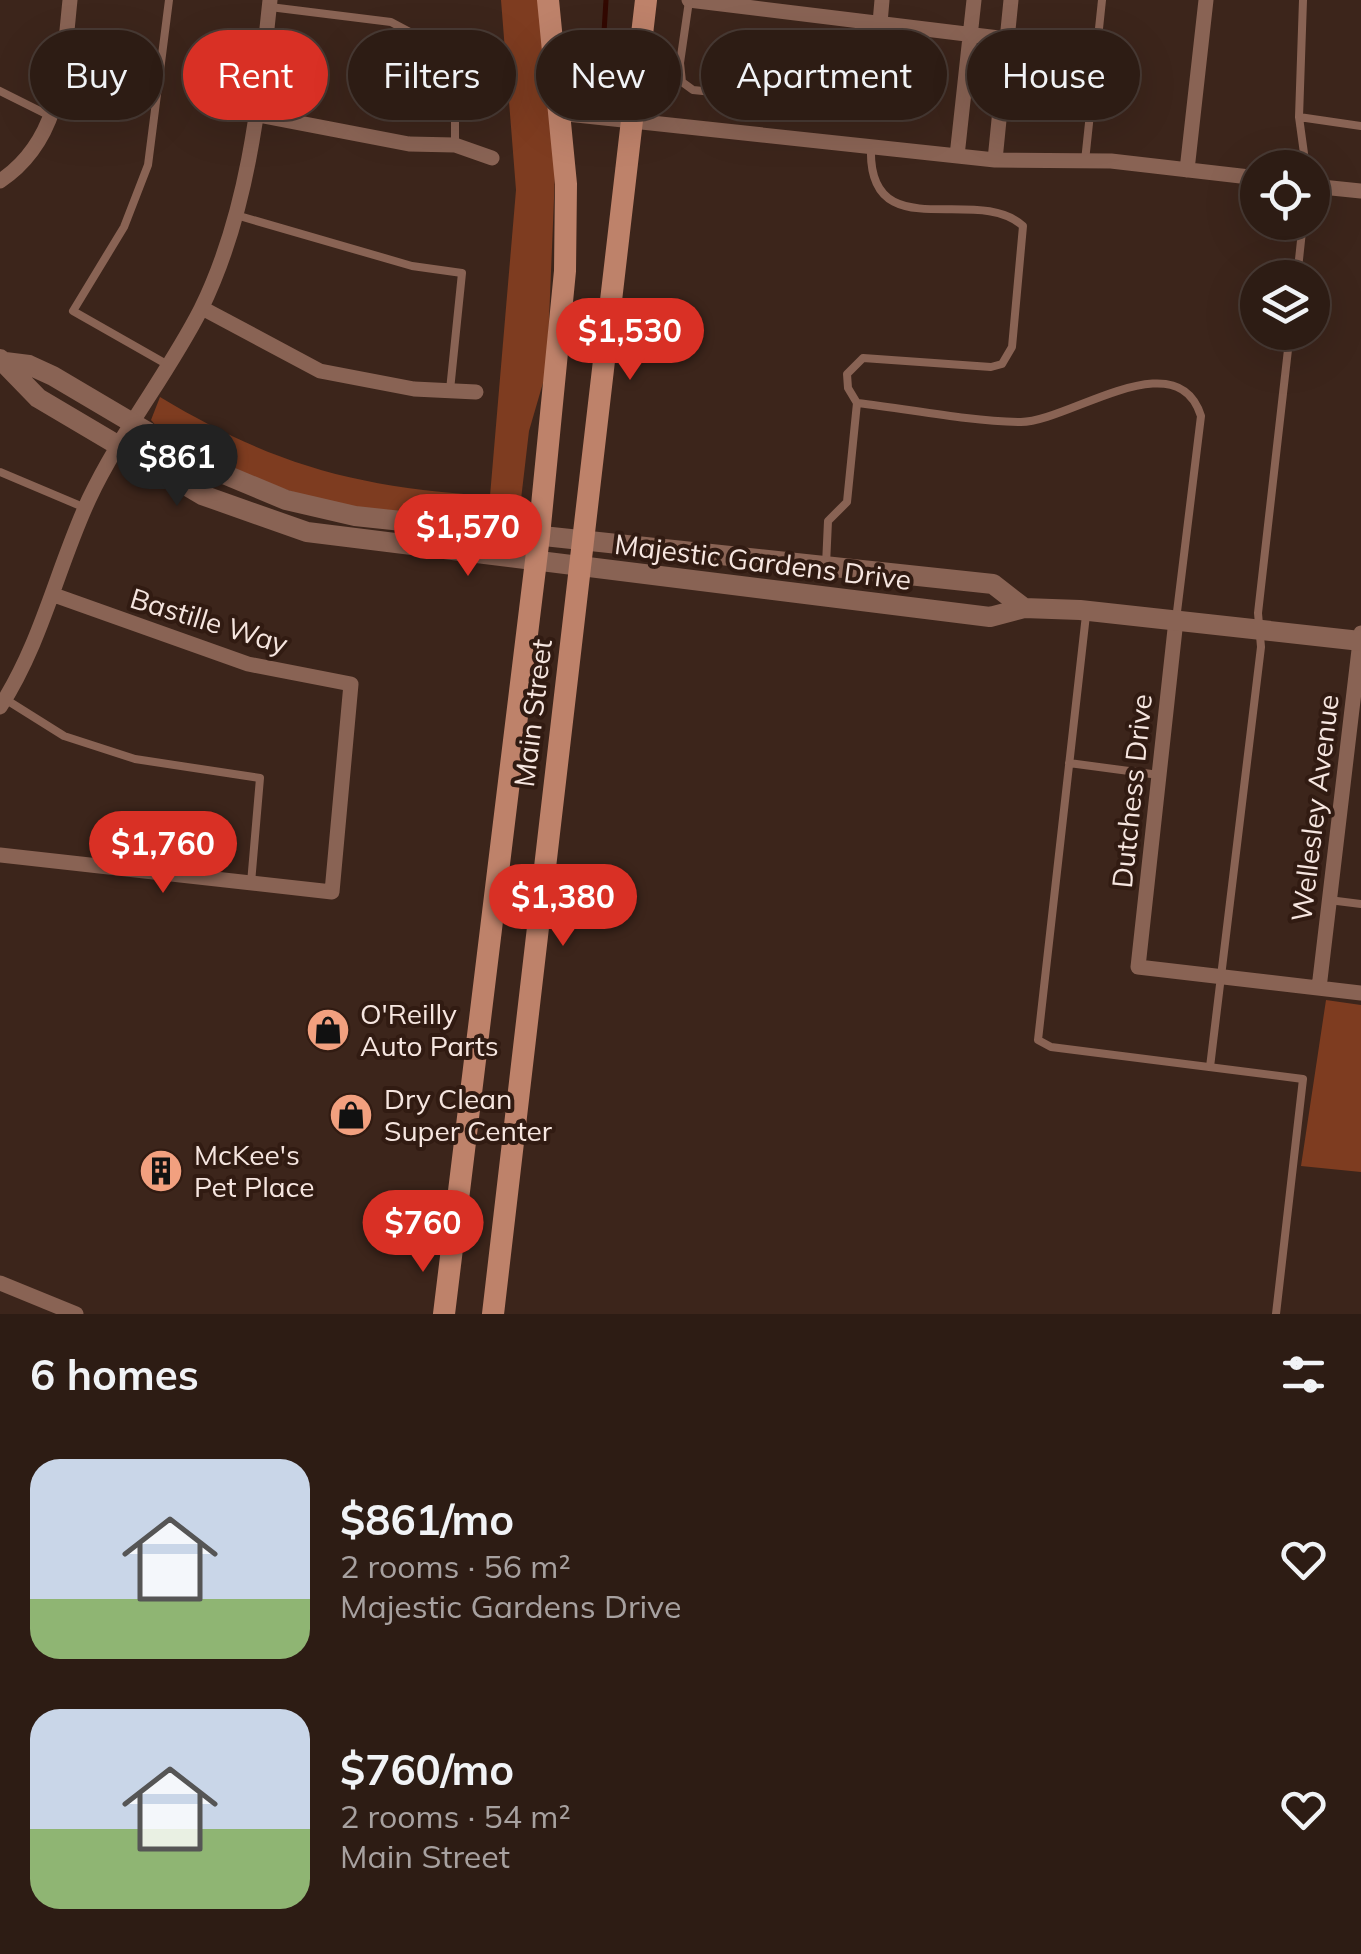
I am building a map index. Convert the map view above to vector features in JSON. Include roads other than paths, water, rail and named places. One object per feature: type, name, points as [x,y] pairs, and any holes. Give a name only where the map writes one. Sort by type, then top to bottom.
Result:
[{"type":"main road","name":"Main Street","points":[[548,0],[551,30]]},
{"type":"main road","name":"Main Street","points":[[494,1314],[646,0]]},
{"type":"main road","name":"Main Street","points":[[444,1314],[498,892],[565,272],[566,184],[559,120]]},
{"type":"main road","points":[[498,892],[542,898]]},
{"type":"street","points":[[67,30],[70,0]]},
{"type":"street","points":[[689,0],[967,34]]},
{"type":"street","points":[[880,23],[882,0]]},
{"type":"street","points":[[970,30],[974,0]]},
{"type":"street","points":[[1007,30],[1011,0]]},
{"type":"street","points":[[1186,170],[1206,0]]},
{"type":"street","points":[[267,30],[270,3]]},
{"type":"street","points":[[957,156],[967,62]]},
{"type":"street","points":[[0,181],[30,154],[48,120]]},
{"type":"street","points":[[2,703],[21,674],[86,508],[202,308],[236,215],[257,120]]},
{"type":"street","points":[[284,120],[409,144],[454,145],[492,158]]},
{"type":"street","points":[[622,120],[996,160],[1085,161],[1240,176]]},
{"type":"street","points":[[996,160],[999,120]]},
{"type":"street","points":[[1330,188],[1361,191]]},
{"type":"street","points":[[202,308],[320,371],[382,384],[476,392]]},
{"type":"street","name":"Majestic Gardens Drive","points":[[2,361],[20,385],[38,398],[202,496],[307,532],[990,617],[1024,608],[1086,610],[1360,640]]},
{"type":"street","name":"Majestic Gardens Drive","points":[[2,361],[29,364],[208,467],[286,500],[356,516],[993,584],[1024,608]]},
{"type":"street","points":[[822,596],[826,566]]},
{"type":"street","name":"Bastille Way","points":[[54,595],[248,664],[351,684],[332,892],[252,883]]},
{"type":"street","name":"Dutchess Drive","points":[[1176,620],[1138,967],[1222,977]]},
{"type":"street","name":"Wellesley Avenue","points":[[1319,988],[1361,633]]},
{"type":"street","points":[[0,855],[252,883]]},
{"type":"street","points":[[1222,977],[1361,993]]},
{"type":"street","points":[[0,1283],[76,1314]]},
{"type":"lane","points":[[168,366],[73,311],[124,227],[148,165],[169,0]]},
{"type":"lane","points":[[689,0],[680,63],[682,82],[694,90],[870,108],[880,23]]},
{"type":"lane","points":[[1085,161],[1102,0]]},
{"type":"lane","points":[[1303,0],[1299,117],[1304,150]]},
{"type":"lane","points":[[270,3],[392,22],[455,56],[454,145]]},
{"type":"lane","points":[[0,91],[30,106]]},
{"type":"lane","points":[[1299,117],[1361,126]]},
{"type":"lane","points":[[826,566],[828,521],[847,502],[857,402],[848,388],[847,374],[862,358],[1002,364],[1012,347],[1023,226],[999,216],[891,202],[874,183],[871,147]]},
{"type":"lane","points":[[236,215],[412,266],[462,273],[450,390]]},
{"type":"lane","points":[[1210,1068],[1261,648],[1258,629],[1288,350]]},
{"type":"lane","points":[[857,402],[1024,422],[1151,383],[1185,392],[1196,401],[1201,416],[1176,620]]},
{"type":"lane","points":[[0,472],[86,508]]},
{"type":"lane","points":[[1086,610],[1038,1040],[1051,1047],[1303,1079],[1276,1314]]},
{"type":"lane","points":[[2,703],[64,736],[135,760],[260,778],[252,883]]},
{"type":"lane","points":[[1069,763],[1159,775]]},
{"type":"lane","points":[[1329,900],[1361,904]]},
{"type":"waterway","points":[[604,30],[606,0]]},
{"type":"place","name":"O'Reilly Auto Parts","points":[[328,1030]]},
{"type":"place","name":"Dry Clean Super Center","points":[[351,1115]]},
{"type":"place","name":"McKee's Pet Place","points":[[161,1171]]}]
